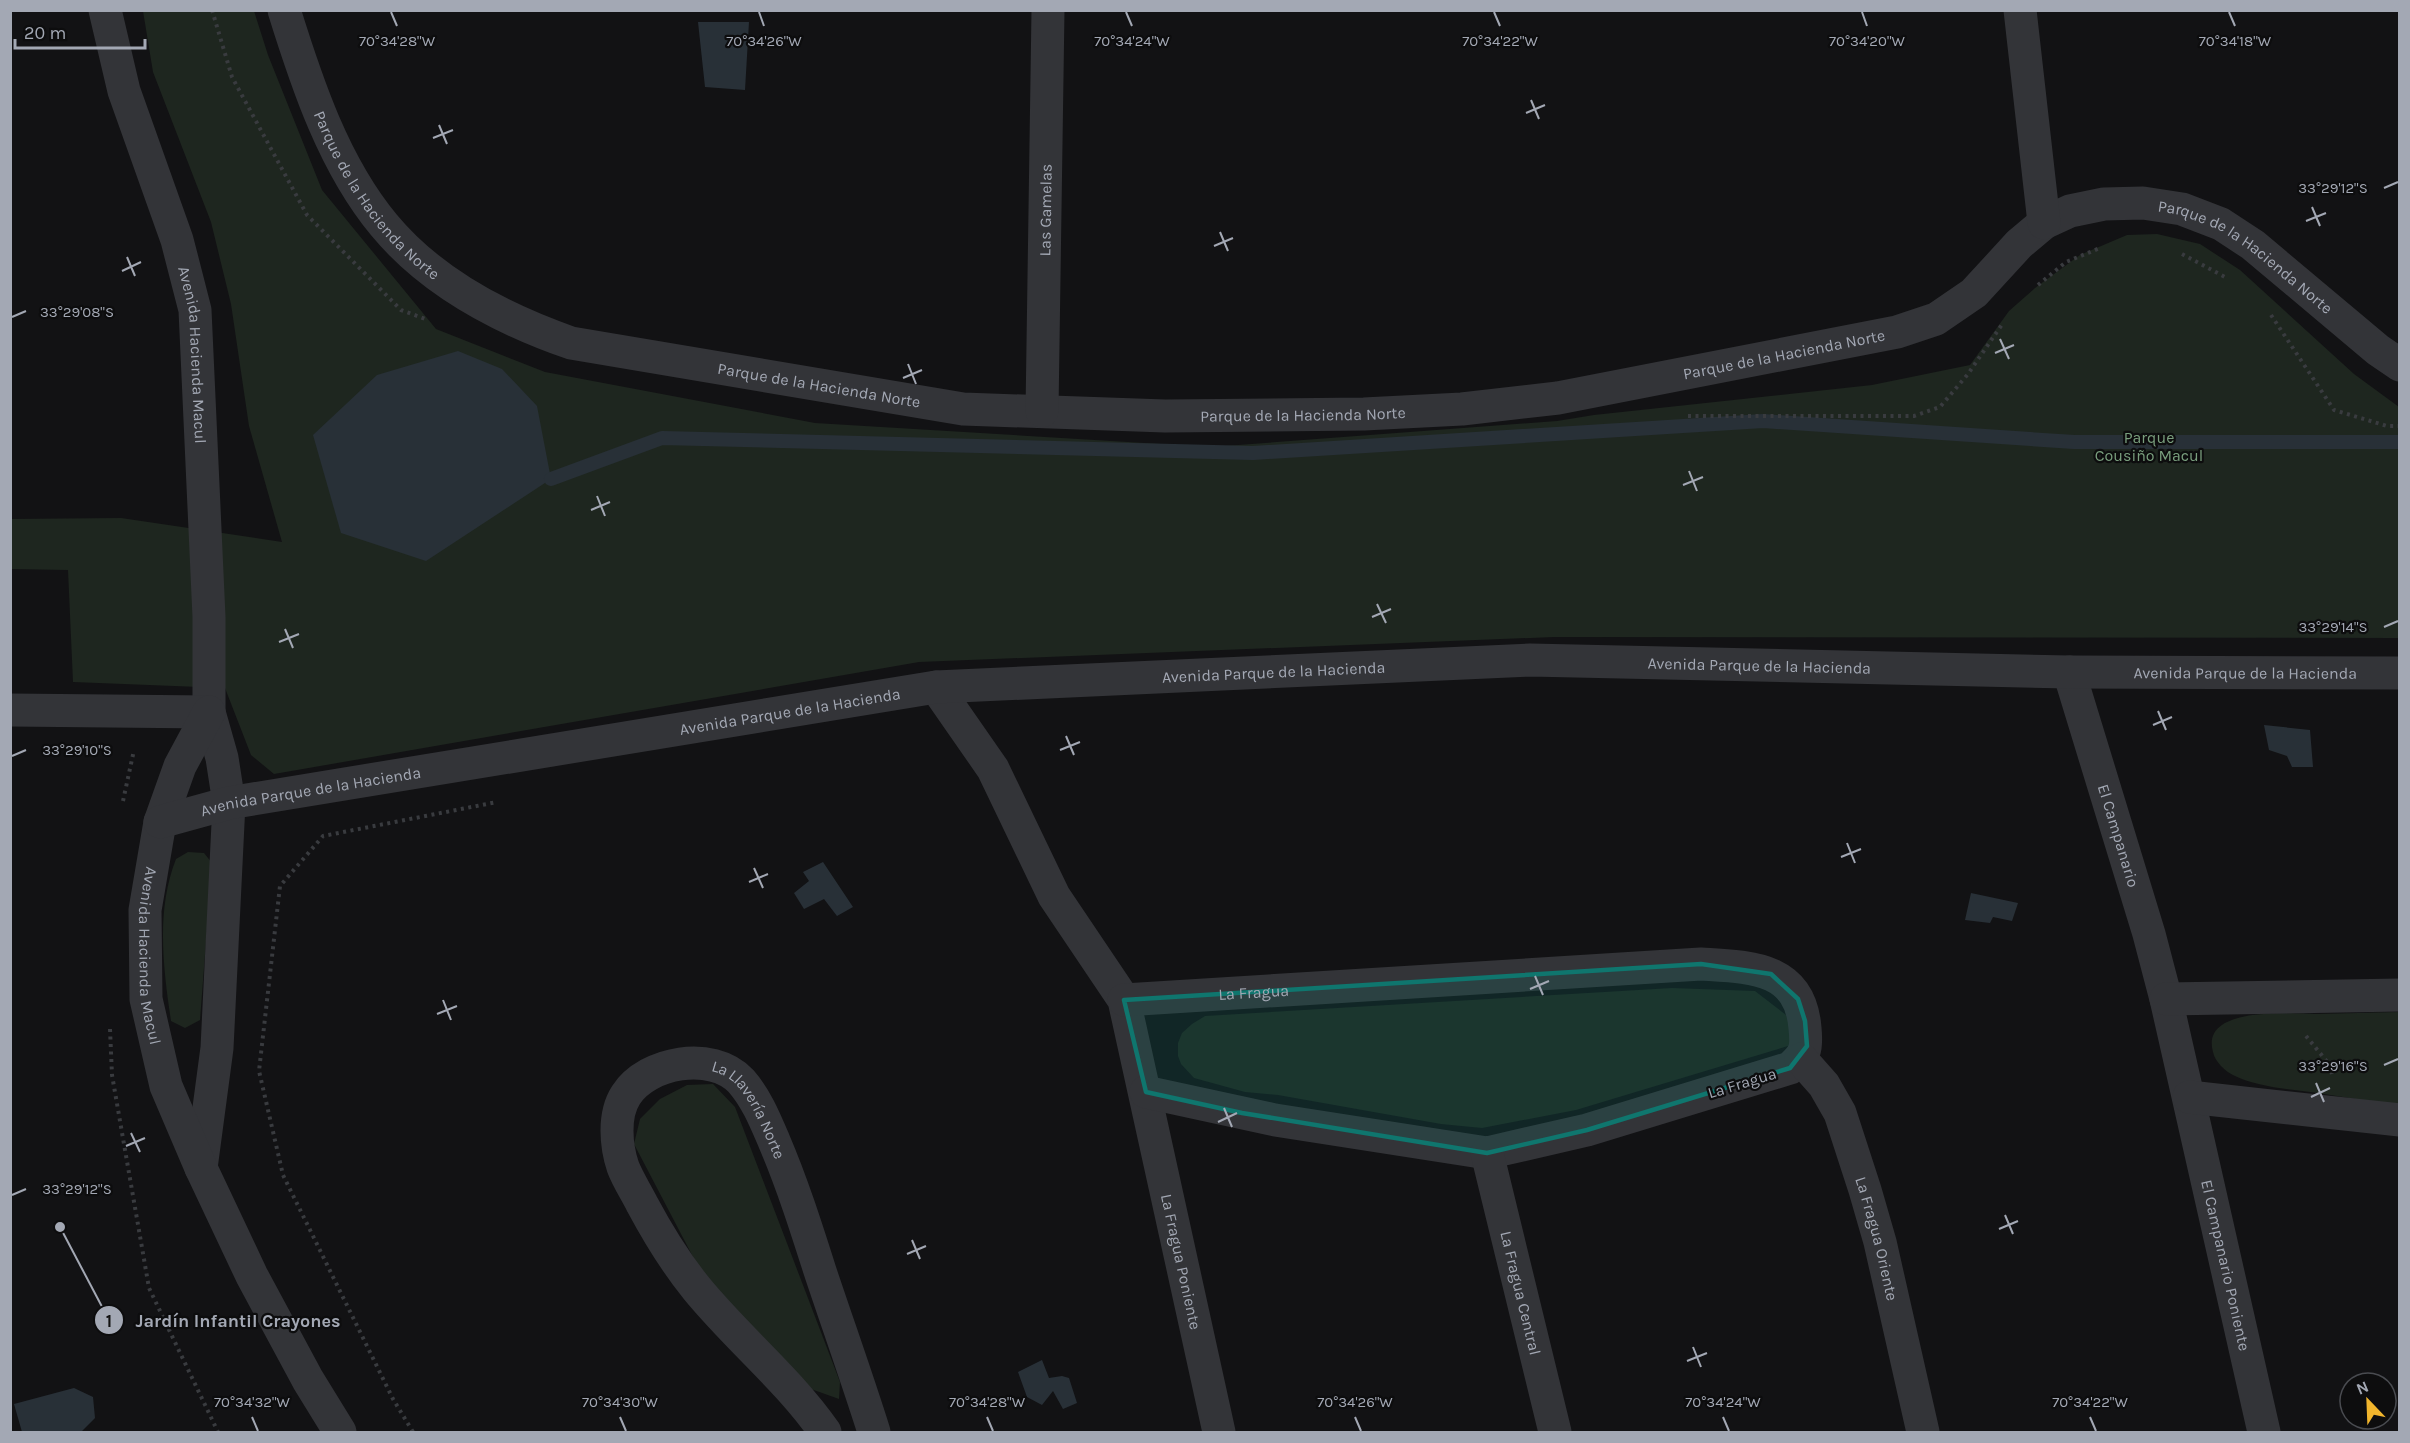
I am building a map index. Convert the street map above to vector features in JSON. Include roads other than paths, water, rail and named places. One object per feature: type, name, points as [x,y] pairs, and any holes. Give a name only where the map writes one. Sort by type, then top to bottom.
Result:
[{"type":"street","name":"Avenida Hacienda Macul","points":[[105,10],[124,91],[177,240],[195,310],[209,617],[208,712],[222,758],[229,803],[217,1048],[201,1167]]},
{"type":"street","name":"Parque de la Hacienda Norte","points":[[284,10],[327,129],[355,185],[384,226],[416,257],[451,285],[489,309],[530,328],[572,343],[963,409],[1165,416],[1364,414],[1462,409],[1557,398],[1897,332],[1936,319],[1974,293],[2019,244],[2044,222],[2070,211],[2104,204],[2143,203],[2182,209],[2221,224],[2253,245],[2378,350],[2400,365]]},
{"type":"street","name":"Las Gamelas","points":[[1042,411],[1048,10]]},
{"type":"street","points":[[2020,10],[2044,222]]},
{"type":"street","name":"Avenida Parque de la Hacienda","points":[[160,822],[229,803],[936,687],[1530,660],[2069,672],[2400,673]]},
{"type":"street","name":"El Campanario","points":[[2069,672],[2149,934],[2189,1097]]},
{"type":"street","points":[[936,687],[993,769],[1054,896],[1124,1000],[1146,1092]]},
{"type":"street","points":[[10,710],[208,712]]},
{"type":"street","name":"Avenida Hacienda Macul","points":[[208,712],[180,766],[160,822],[145,910],[146,999],[166,1086],[201,1167],[252,1276],[339,1432]]},
{"type":"street","name":"La Fragua","points":[[1124,1000],[1701,964],[1753,968],[1771,974],[1787,984],[1798,999],[1805,1021],[1807,1046],[1800,1059],[1790,1068],[1587,1131],[1487,1153],[1275,1120],[1146,1092]]},
{"type":"street","points":[[2166,999],[2400,995]]},
{"type":"street","name":"La Fragua Oriente","points":[[1800,1059],[1824,1085],[1840,1113],[1880,1242],[1923,1432]]},
{"type":"street","name":"La Llavería Norte","points":[[825,1432],[803,1401],[722,1318],[680,1267],[658,1235],[624,1169],[618,1139],[619,1111],[632,1087],[656,1072],[690,1064],[722,1068],[740,1080],[762,1113],[801,1210],[874,1432]]},
{"type":"street","name":"La Fragua Poniente","points":[[1146,1092],[1219,1432]]},
{"type":"street","points":[[2189,1097],[2400,1120]]},
{"type":"street","name":"El Campanario Poniente","points":[[2189,1097],[2264,1432]]},
{"type":"street","name":"La Fragua Central","points":[[1487,1153],[1555,1432]]},
{"type":"waterway","points":[[551,479],[662,438],[1253,453],[1763,421],[2074,442],[2400,442]]},
{"type":"place","name":"Jardín Infantil Crayones","points":[[60,1227]]},
{"type":"park label","name":"Parque Cousiño Macul","points":[[2149,446]]}]
